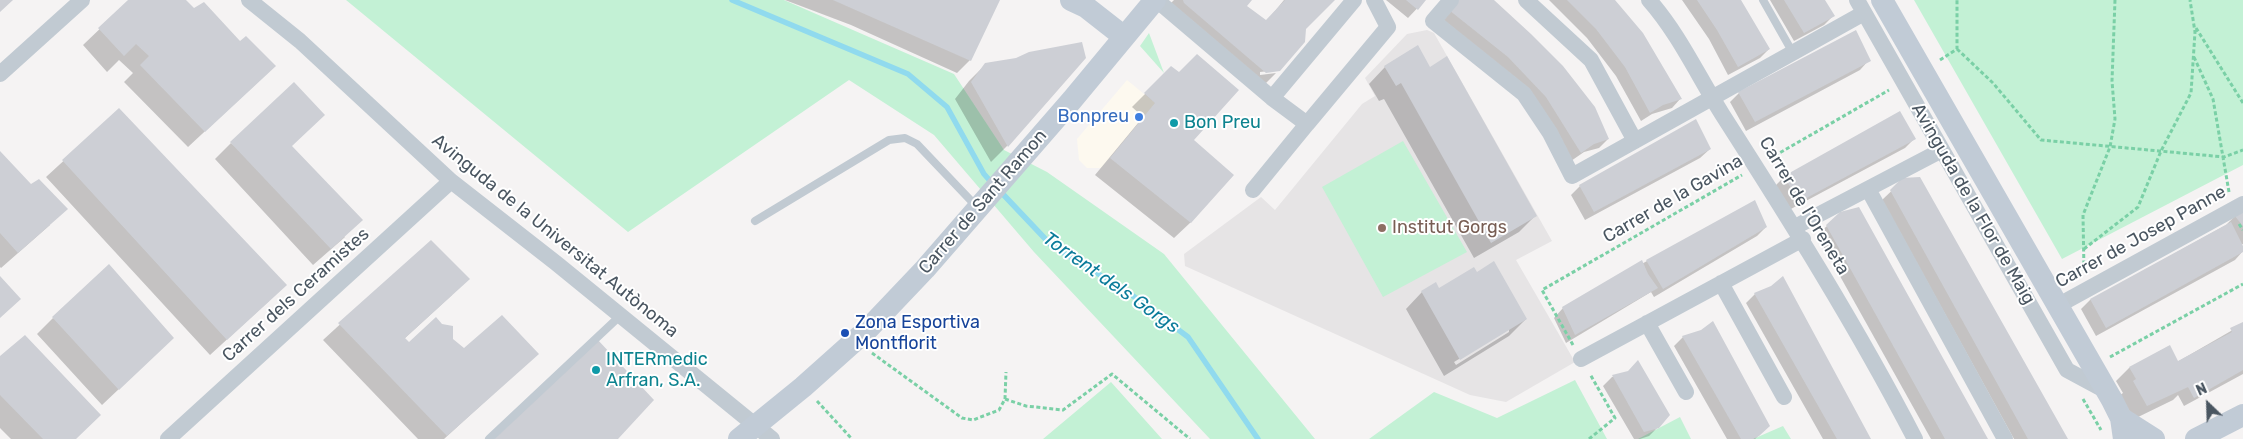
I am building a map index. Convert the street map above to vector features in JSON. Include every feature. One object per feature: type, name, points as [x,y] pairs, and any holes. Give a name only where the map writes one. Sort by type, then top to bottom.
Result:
[{"type":"street","points":[[0,74],[82,0]]},
{"type":"street","name":"Avinguda de la Universitat Autònoma","points":[[249,0],[300,41],[450,181],[621,315],[756,435]]},
{"type":"street","points":[[1071,0],[1086,7],[1118,32]]},
{"type":"street","points":[[1272,98],[1354,0]]},
{"type":"street","points":[[1253,190],[1388,27],[1374,0]]},
{"type":"street","points":[[1451,0],[1433,21],[1524,94],[1550,133],[1572,176],[1793,52],[1868,4]]},
{"type":"street","points":[[1526,0],[1591,60],[1635,141]]},
{"type":"street","name":"Carrer de l'Oreneta","points":[[1649,0],[1667,20],[1712,98],[1799,233],[1915,439]]},
{"type":"street","points":[[1153,2],[1160,3],[1272,98],[1307,124]]},
{"type":"street","name":"Carrer de Sant Ramon","points":[[756,435],[806,395],[925,269],[982,201],[1072,100],[1118,32],[1153,2]]},
{"type":"street","name":"Avinguda de la Flor de Maig","points":[[1868,4],[2057,306],[2106,391],[2122,429]]},
{"type":"street","name":"Avinguda de la Flor de Maig","points":[[1913,77],[1942,150],[2066,370]]},
{"type":"street","points":[[1581,359],[1721,283],[1868,189],[1942,150]]},
{"type":"street","name":"Carrer dels Ceramistes","points":[[168,439],[450,181]]},
{"type":"street","points":[[1868,189],[2005,439]]},
{"type":"street","name":"Carrer de Josep Panne","points":[[2057,306],[2237,207]]},
{"type":"street","points":[[1721,283],[1784,397]]},
{"type":"street","points":[[1647,323],[1686,392]]},
{"type":"street","points":[[2066,370],[2106,391]]},
{"type":"street","points":[[2196,439],[2243,415]]},
{"type":"street","points":[[2122,429],[2154,439]]},
{"type":"lane","points":[[1763,0],[1793,52]]},
{"type":"lane","points":[[755,221],[888,140],[905,138],[917,144],[982,201]]},
{"type":"lane","points":[[490,439],[621,315]]},
{"type":"path","points":[[1956,0],[1957,49],[1993,83],[2041,140],[2224,157],[2243,150]]},
{"type":"path","points":[[2084,291],[2083,215],[2110,146],[2115,119],[2112,80],[2115,0]]},
{"type":"path","points":[[2084,249],[2138,207],[2191,93],[2194,26],[2190,0]]},
{"type":"path","points":[[2194,26],[2223,68],[2243,103]]},
{"type":"path","name":"Carrer de la Gavina","points":[[1542,290],[1913,77],[1957,49]]},
{"type":"path","points":[[2193,56],[2213,99],[2224,157],[2237,207]]},
{"type":"path","points":[[2092,367],[2243,284]]},
{"type":"path","points":[[865,348],[962,418],[974,420],[999,410],[1005,399],[1006,372]]},
{"type":"path","points":[[2066,370],[2106,439]]},
{"type":"path","points":[[1005,399],[1026,406],[1063,410],[1112,374],[1190,439]]},
{"type":"path","points":[[806,395],[852,439]]},
{"type":"path","points":[[1589,439],[1615,418]]},
{"type":"shaded area","name":"Institut Gorgs","points":[[1427,30],[1434,33],[1552,241],[1516,260],[1575,362],[1506,402],[1470,395],[1185,266],[1184,254],[1261,197],[1275,210],[1362,104],[1375,96],[1365,78],[1407,34]]},
{"type":"shaded area","points":[[1127,80],[1155,103],[1101,168],[1087,168],[1079,160],[1077,139]]},
{"type":"green space","points":[[346,0],[784,0],[954,74],[1004,150],[1047,172],[1164,254],[1315,439],[1210,439],[1034,252],[934,135],[849,80],[628,232]]},
{"type":"green space","points":[[1914,0],[2243,0],[2243,165],[2062,259]]},
{"type":"green space","points":[[1149,33],[1164,73],[1140,46]]},
{"type":"green space","points":[[1403,141],[1467,252],[1383,297],[1322,187]]},
{"type":"green space","points":[[1575,380],[1607,439],[1369,439],[1434,392],[1497,418]]},
{"type":"green space","points":[[1111,382],[1162,439],[1043,439]]},
{"type":"green space","points":[[1680,417],[1691,439],[1638,439]]},
{"type":"green space","points":[[1783,426],[1791,439],[1753,439]]},
{"type":"building","points":[[0,0],[13,0],[0,12]]},
{"type":"building","points":[[128,0],[186,0],[194,8],[204,2],[240,41],[246,36],[276,66],[205,132],[140,65],[149,56],[136,44],[124,56],[98,28]]},
{"type":"building","points":[[833,0],[1000,0],[971,61]]},
{"type":"building","points":[[1183,0],[1252,0],[1247,6],[1266,20],[1285,0],[1335,0],[1306,29],[1305,42],[1280,71],[1266,73],[1184,3]]},
{"type":"building","points":[[1406,0],[1426,0],[1418,10]]},
{"type":"building","points":[[1455,0],[1494,0],[1563,66],[1595,107],[1609,139],[1594,144],[1581,153],[1546,97],[1508,57],[1449,10]]},
{"type":"building","points":[[1567,0],[1615,0],[1643,33],[1682,99],[1663,105],[1650,113],[1625,67],[1596,29]]},
{"type":"building","points":[[1697,0],[1741,0],[1770,49],[1738,67]]},
{"type":"building","points":[[1784,0],[1825,0],[1835,16],[1804,33]]},
{"type":"building","points":[[1856,30],[1871,61],[1755,122],[1738,92]]},
{"type":"building","points":[[1082,42],[1086,58],[1008,147],[971,82],[985,63],[1016,58],[1029,52]]},
{"type":"building","points":[[1418,45],[1430,67],[1447,56],[1537,216],[1491,243],[1401,83],[1396,86],[1384,66]]},
{"type":"building","name":"Bon Preu","points":[[1197,54],[1239,90],[1194,140],[1234,175],[1191,223],[1110,158],[1155,103],[1144,93],[1171,66],[1179,72]]},
{"type":"building","points":[[294,82],[325,115],[292,146],[363,220],[331,249],[230,142]]},
{"type":"building","points":[[119,108],[287,285],[227,340],[62,160]]},
{"type":"building","points":[[1900,111],[1916,139],[1799,202],[1784,176]]},
{"type":"building","points":[[1696,119],[1711,149],[1594,212],[1579,185]]},
{"type":"building","points":[[0,151],[31,184],[39,179],[68,209],[18,253],[0,233]]},
{"type":"building","points":[[1920,177],[2068,439],[2028,439],[1890,190],[1902,178]]},
{"type":"building","points":[[1755,200],[1767,227],[1663,289],[1646,260]]},
{"type":"building","points":[[1859,207],[1988,439],[1945,439],[1826,225],[1840,212]]},
{"type":"building","points":[[2243,210],[2243,226],[2234,215]]},
{"type":"building","points":[[2231,222],[2243,246],[2243,252],[2106,328],[2090,299]]},
{"type":"building","points":[[431,240],[470,279],[405,338],[409,342],[436,317],[442,324],[453,326],[453,339],[464,348],[502,315],[539,354],[447,436],[338,323]]},
{"type":"building","points":[[1642,260],[1648,274],[1658,288],[1575,335],[1562,307]]},
{"type":"building","points":[[1494,261],[1527,319],[1460,360],[1421,291],[1436,282],[1439,288],[1474,267],[1477,272]]},
{"type":"building","points":[[109,264],[174,338],[119,390],[52,317]]},
{"type":"building","points":[[0,276],[21,299],[0,318]]},
{"type":"building","points":[[1783,276],[1871,439],[1837,439],[1754,293],[1771,286]]},
{"type":"building","points":[[1713,321],[1770,426],[1753,439],[1741,439],[1682,336],[1701,330]]},
{"type":"building","points":[[2243,322],[2243,370],[2194,398],[2188,387],[2147,406],[2133,381],[2136,379],[2129,367],[2170,345],[2178,361],[2232,332],[2230,328]]},
{"type":"building","points":[[25,335],[101,415],[76,439],[43,439],[0,395],[0,356]]},
{"type":"building","name":"INTERmedic Arfran, S.A.","points":[[597,339],[654,400],[618,439],[494,439]]},
{"type":"building","points":[[1638,360],[1670,415],[1659,428],[1644,432],[1612,375],[1628,371]]},
{"type":"waterway","name":"Torrent dels Gorgs","points":[[732,0],[908,74],[947,107],[984,174],[992,183]]},
{"type":"waterway","name":"Torrent dels Gorgs","points":[[999,190],[1052,246],[1125,290],[1188,337],[1258,439]]},
{"type":"place","name":"Bonpreu","points":[[1139,117]]},
{"type":"place","name":"Bon Preu","points":[[1174,123]]},
{"type":"place","name":"Institut Gorgs","points":[[1382,228]]},
{"type":"place","name":"Zona Esportiva Montflorit","points":[[845,333]]},
{"type":"place","name":"INTERmedic Arfran, S.A.","points":[[596,370]]}]
